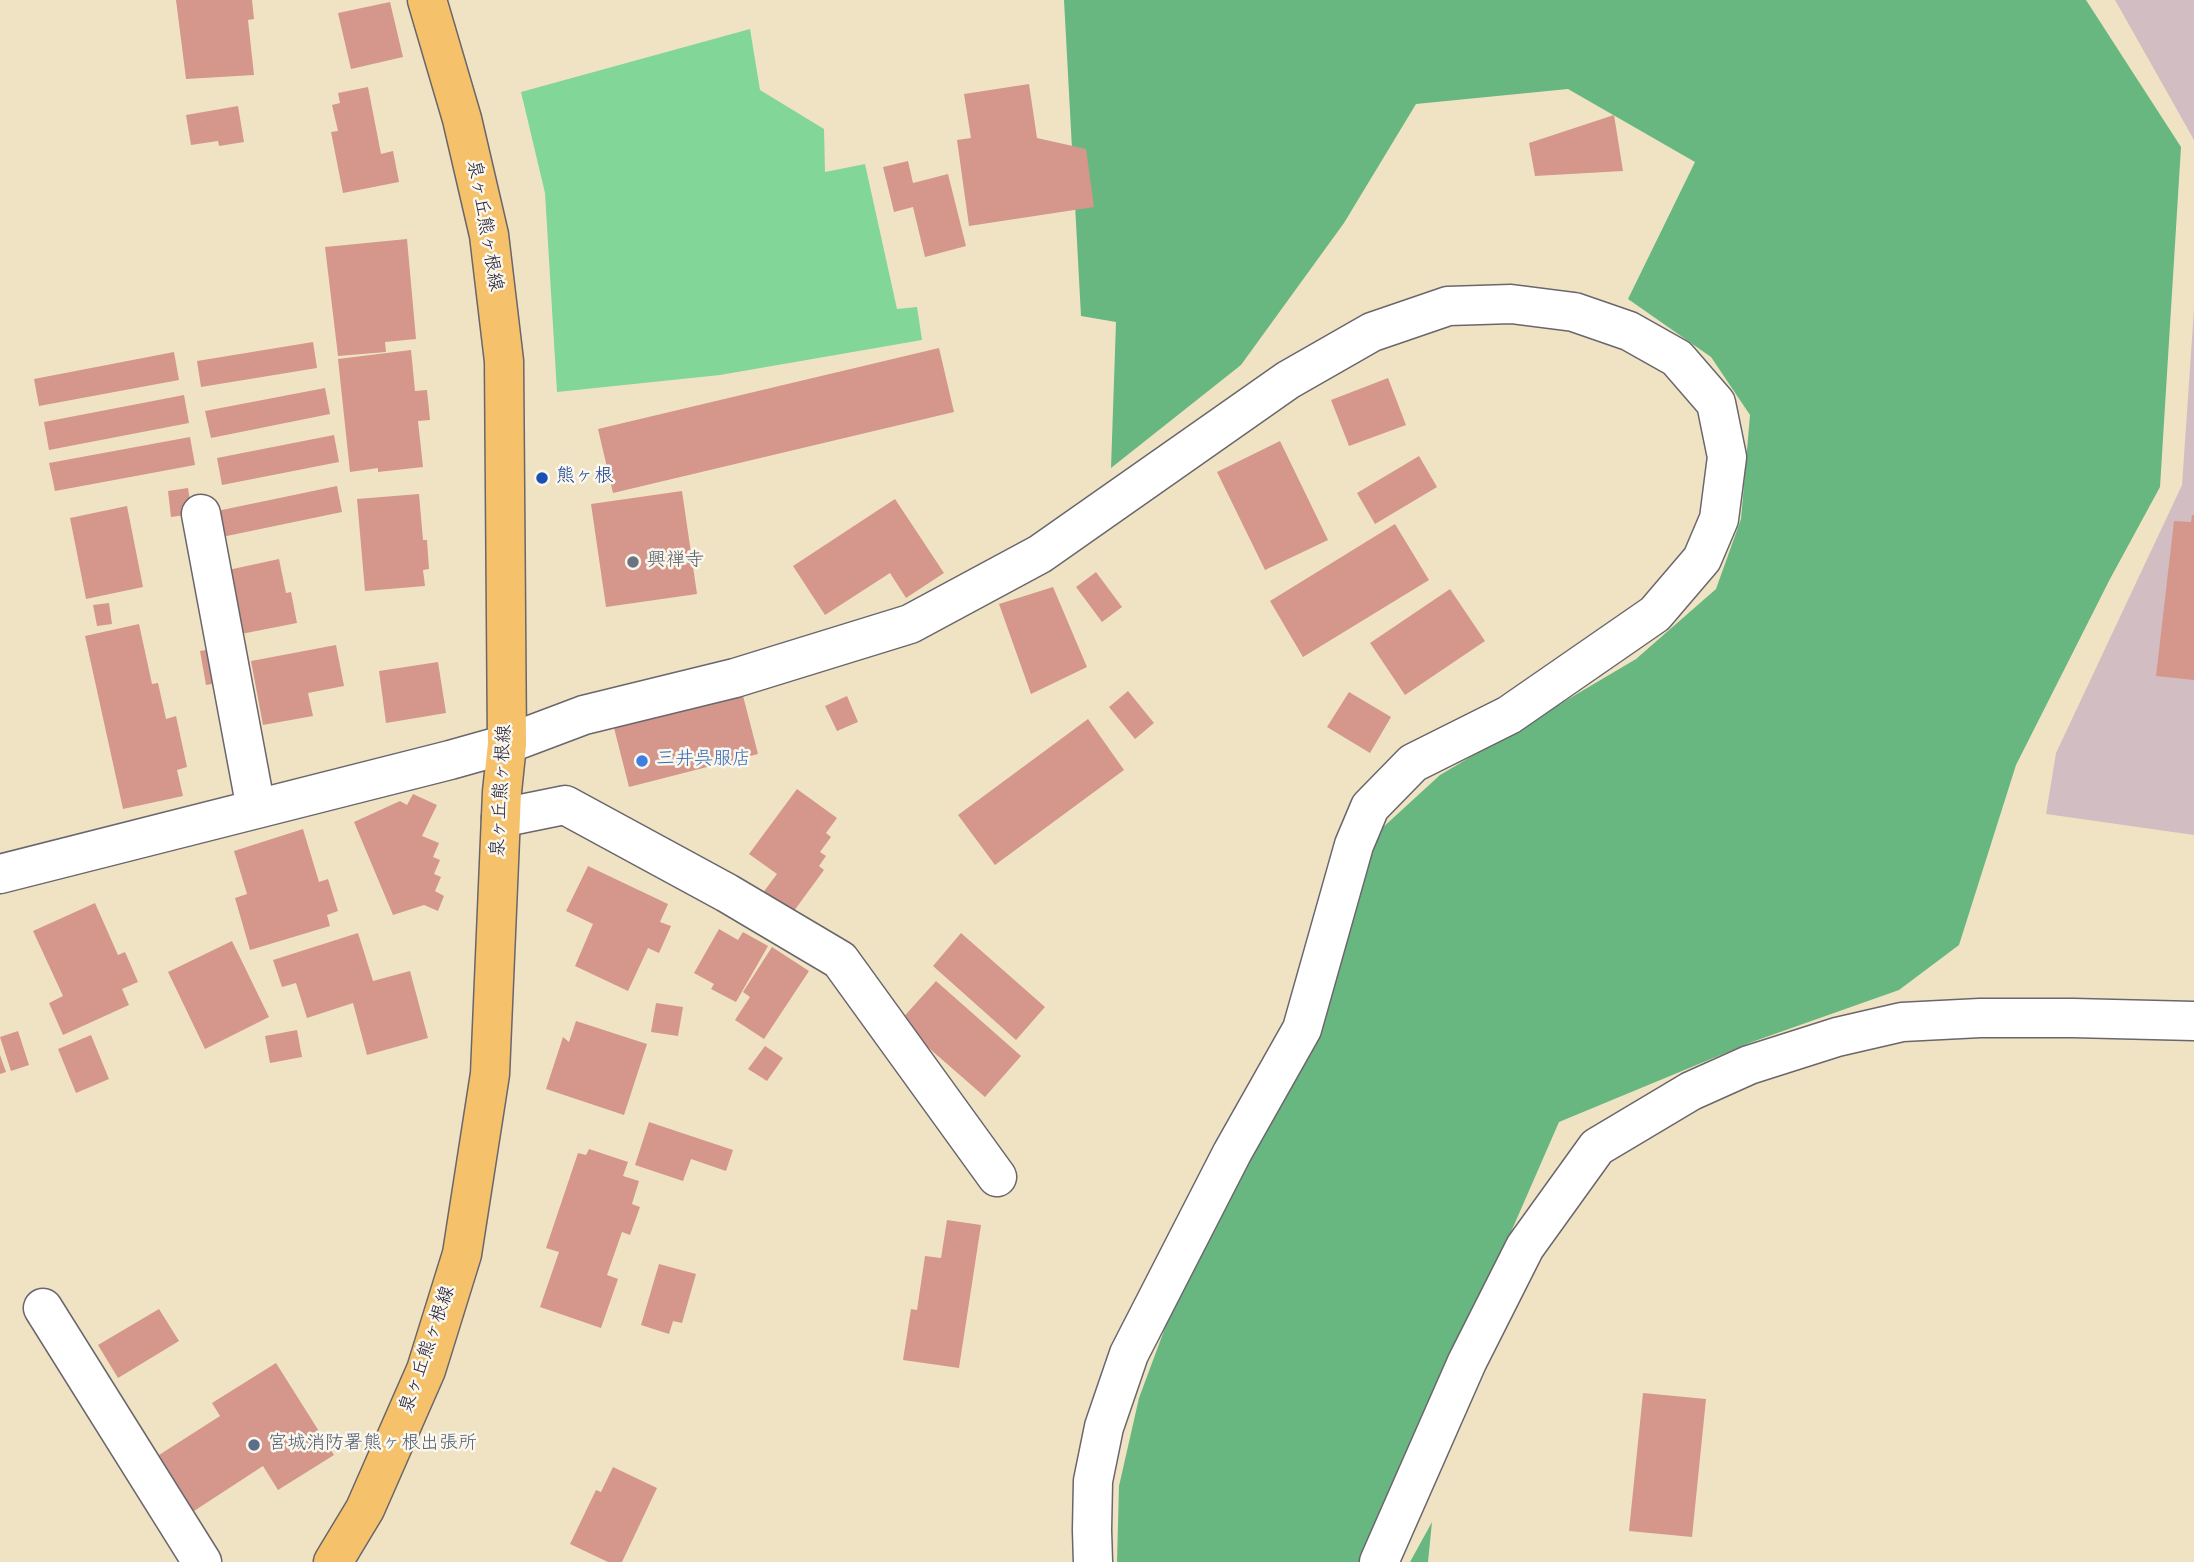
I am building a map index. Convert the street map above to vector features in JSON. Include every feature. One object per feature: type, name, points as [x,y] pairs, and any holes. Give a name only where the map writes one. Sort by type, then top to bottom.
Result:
[{"type":"main road","name":"泉ヶ丘熊ヶ根線","points":[[333,1562],[365,1509],[426,1370],[462,1254],[490,1074],[501,818],[507,744],[504,361],[489,236],[462,119],[426,0]]},
{"type":"street","points":[[0,874],[450,760],[507,744],[584,715],[735,678],[911,624],[1040,554],[1287,380],[1372,332],[1448,306],[1511,304],[1574,312],[1629,331],[1677,358],[1716,403],[1727,457],[1719,519],[1702,559],[1655,614],[1509,715],[1413,763],[1370,807],[1350,858],[1302,1029],[1232,1153],[1129,1354],[1104,1427],[1093,1481],[1093,1562]]},
{"type":"street","points":[[201,514],[256,809]]},
{"type":"street","points":[[501,818],[565,805],[727,893],[840,960],[997,1177]]},
{"type":"street","points":[[1379,1562],[1467,1362],[1525,1247],[1597,1147],[1691,1091],[1749,1065],[1838,1037],[1902,1023],[1980,1018],[2194,1021]]},
{"type":"street","points":[[43,1308],[202,1562]]},
{"type":"shaded area","points":[[2115,0],[2194,0],[2194,140]]},
{"type":"shaded area","points":[[2194,309],[2194,835],[2046,814],[2056,753],[2182,485]]},
{"type":"green space","points":[[1064,0],[2086,0],[2181,147],[2160,487],[2016,765],[1959,945],[1899,990],[1752,1042],[1559,1122],[1367,1562],[1117,1562],[1119,1486],[1139,1398],[1182,1282],[1324,1003],[1380,830],[1440,775],[1636,659],[1716,589],[1741,519],[1750,415],[1711,357],[1628,299],[1695,162],[1568,89],[1416,104],[1344,223],[1241,365],[1111,468],[1116,322],[1081,316]]},
{"type":"green space","points":[[750,29],[760,90],[824,129],[825,172],[865,164],[897,309],[917,307],[922,340],[720,375],[557,392],[545,193],[521,92]]},
{"type":"green space","points":[[1432,1522],[1428,1562],[1410,1562]]},
{"type":"building","points":[[176,0],[252,0],[254,19],[248,20],[254,75],[186,79]]},
{"type":"building","points":[[390,2],[403,57],[351,69],[338,13]]},
{"type":"building","points":[[1029,84],[1037,138],[1086,149],[1094,207],[969,226],[957,140],[971,138],[964,94]]},
{"type":"building","points":[[368,87],[381,154],[393,151],[399,182],[343,193],[331,132],[338,131],[332,105],[340,103],[338,93]]},
{"type":"building","points":[[238,106],[244,142],[219,146],[218,141],[191,145],[186,115]]},
{"type":"building","points":[[1614,115],[1623,171],[1535,176],[1529,143]]},
{"type":"building","points":[[908,161],[913,183],[948,174],[966,246],[925,257],[913,207],[894,212],[883,167]]},
{"type":"building","points":[[407,239],[416,339],[385,342],[386,352],[338,356],[325,247]]},
{"type":"building","points":[[313,342],[317,368],[201,387],[197,361]]},
{"type":"building","points":[[939,348],[954,412],[613,493],[598,429]]},
{"type":"building","points":[[411,350],[415,391],[427,390],[430,420],[418,421],[423,467],[350,472],[338,359]]},
{"type":"building","points":[[174,352],[179,380],[39,406],[34,379]]},
{"type":"building","points":[[1388,378],[1406,425],[1349,446],[1331,400]]},
{"type":"building","points":[[325,388],[330,414],[211,438],[205,411]]},
{"type":"building","points":[[184,395],[189,423],[49,450],[44,422]]},
{"type":"building","points":[[334,435],[339,462],[222,485],[217,458]]},
{"type":"building","points":[[190,437],[195,465],[55,491],[49,463]]},
{"type":"building","points":[[1280,441],[1328,540],[1265,570],[1217,472]]},
{"type":"building","points":[[1419,456],[1437,487],[1375,524],[1357,493]]},
{"type":"building","points":[[337,486],[342,512],[222,537],[217,511]]},
{"type":"building","points":[[188,488],[192,514],[171,517],[168,491]]},
{"type":"building","points":[[682,491],[697,594],[606,607],[591,504]]},
{"type":"building","points":[[419,494],[423,540],[427,540],[429,569],[423,570],[425,586],[365,591],[357,499]]},
{"type":"building","points":[[895,499],[944,573],[906,598],[890,573],[825,615],[793,566]]},
{"type":"building","points":[[127,506],[143,587],[86,599],[70,518]]},
{"type":"building","points":[[2192,515],[2194,680],[2156,676],[2174,521],[2191,522]]},
{"type":"building","points":[[1395,524],[1429,580],[1303,657],[1270,601]]},
{"type":"building","points":[[279,559],[286,593],[291,592],[297,623],[241,634],[228,570]]},
{"type":"building","points":[[1096,572],[1122,607],[1102,622],[1076,587]]},
{"type":"building","points":[[1053,587],[1087,667],[1031,694],[999,604]]},
{"type":"building","points":[[1450,589],[1485,641],[1405,695],[1370,643]]},
{"type":"building","points":[[109,603],[112,624],[97,626],[93,605]]},
{"type":"building","points":[[139,624],[152,684],[158,683],[166,719],[176,716],[187,767],[177,770],[183,796],[123,809],[85,636]]},
{"type":"building","points":[[336,645],[344,686],[308,693],[313,716],[263,725],[251,661]]},
{"type":"building","points":[[217,648],[223,682],[206,685],[200,651]]},
{"type":"building","points":[[438,662],[446,713],[386,723],[379,671]]},
{"type":"building","points":[[741,688],[758,754],[629,787],[612,720]]},
{"type":"building","points":[[1128,691],[1154,723],[1135,739],[1109,707]]},
{"type":"building","points":[[1349,692],[1391,717],[1370,753],[1327,727]]},
{"type":"building","points":[[847,696],[858,722],[837,731],[825,706]]},
{"type":"building","points":[[1088,719],[1124,770],[995,865],[958,815]]},
{"type":"building","points":[[797,789],[837,818],[826,833],[831,837],[820,852],[826,856],[819,866],[824,870],[791,915],[762,894],[777,874],[749,854]]},
{"type":"building","points":[[413,794],[437,805],[422,836],[439,843],[433,857],[440,860],[434,874],[441,877],[435,891],[444,896],[438,911],[424,905],[393,915],[354,822],[400,801],[407,805]]},
{"type":"building","points":[[303,829],[319,882],[328,879],[338,911],[327,915],[330,926],[250,950],[235,898],[247,894],[234,851]]},
{"type":"building","points":[[588,866],[668,904],[660,922],[671,926],[659,953],[648,948],[628,991],[575,966],[593,924],[566,911]]},
{"type":"building","points":[[95,903],[118,955],[125,952],[138,982],[122,989],[129,1005],[63,1035],[49,1003],[63,996],[33,931]]},
{"type":"building","points":[[719,929],[738,940],[743,932],[768,946],[736,1002],[711,989],[714,984],[694,973]]},
{"type":"building","points":[[358,933],[373,981],[410,971],[428,1038],[367,1055],[353,1003],[307,1018],[296,983],[282,987],[273,960]]},
{"type":"building","points":[[961,933],[1045,1007],[1016,1040],[933,966]]},
{"type":"building","points":[[232,941],[269,1017],[205,1049],[168,972]]},
{"type":"building","points":[[772,947],[809,971],[764,1039],[735,1020],[750,997],[743,992]]},
{"type":"building","points":[[936,981],[1021,1056],[985,1097],[899,1022]]},
{"type":"building","points":[[656,1003],[683,1007],[678,1036],[651,1032]]},
{"type":"building","points":[[576,1021],[647,1044],[624,1115],[546,1089],[563,1037],[569,1042]]},
{"type":"building","points":[[297,1030],[302,1057],[270,1063],[265,1036]]},
{"type":"building","points":[[18,1031],[29,1065],[11,1071],[0,1037]]},
{"type":"building","points":[[91,1035],[109,1079],[76,1093],[58,1049]]},
{"type":"building","points":[[765,1046],[783,1058],[767,1081],[748,1069]]},
{"type":"building","points":[[0,1055],[6,1072],[0,1074]]},
{"type":"building","points":[[649,1122],[733,1150],[726,1171],[691,1159],[683,1181],[635,1165]]},
{"type":"building","points":[[589,1149],[628,1162],[623,1176],[639,1181],[632,1204],[640,1207],[630,1235],[622,1232],[607,1275],[618,1279],[601,1328],[540,1307],[559,1252],[546,1248],[578,1153],[586,1155]]},
{"type":"building","points":[[947,1220],[981,1225],[959,1368],[903,1360],[911,1309],[917,1310],[925,1256],[941,1258]]},
{"type":"building","points":[[659,1264],[696,1274],[682,1323],[673,1321],[669,1334],[641,1325]]},
{"type":"building","points":[[159,1309],[179,1341],[118,1378],[98,1345]]},
{"type":"building","points":[[276,1363],[334,1455],[278,1490],[263,1466],[194,1511],[159,1455],[220,1416],[212,1403]]},
{"type":"building","points":[[1643,1393],[1706,1399],[1692,1537],[1629,1531]]},
{"type":"building","points":[[613,1467],[657,1488],[622,1562],[608,1562],[570,1544],[596,1490],[601,1492]]},
{"type":"place","name":"熊ヶ根","points":[[542,478]]},
{"type":"place","name":"興禅寺","points":[[633,562]]},
{"type":"place","name":"三井呉服店","points":[[642,761]]},
{"type":"place","name":"宮城消防署熊ヶ根出張所","points":[[254,1445]]}]
